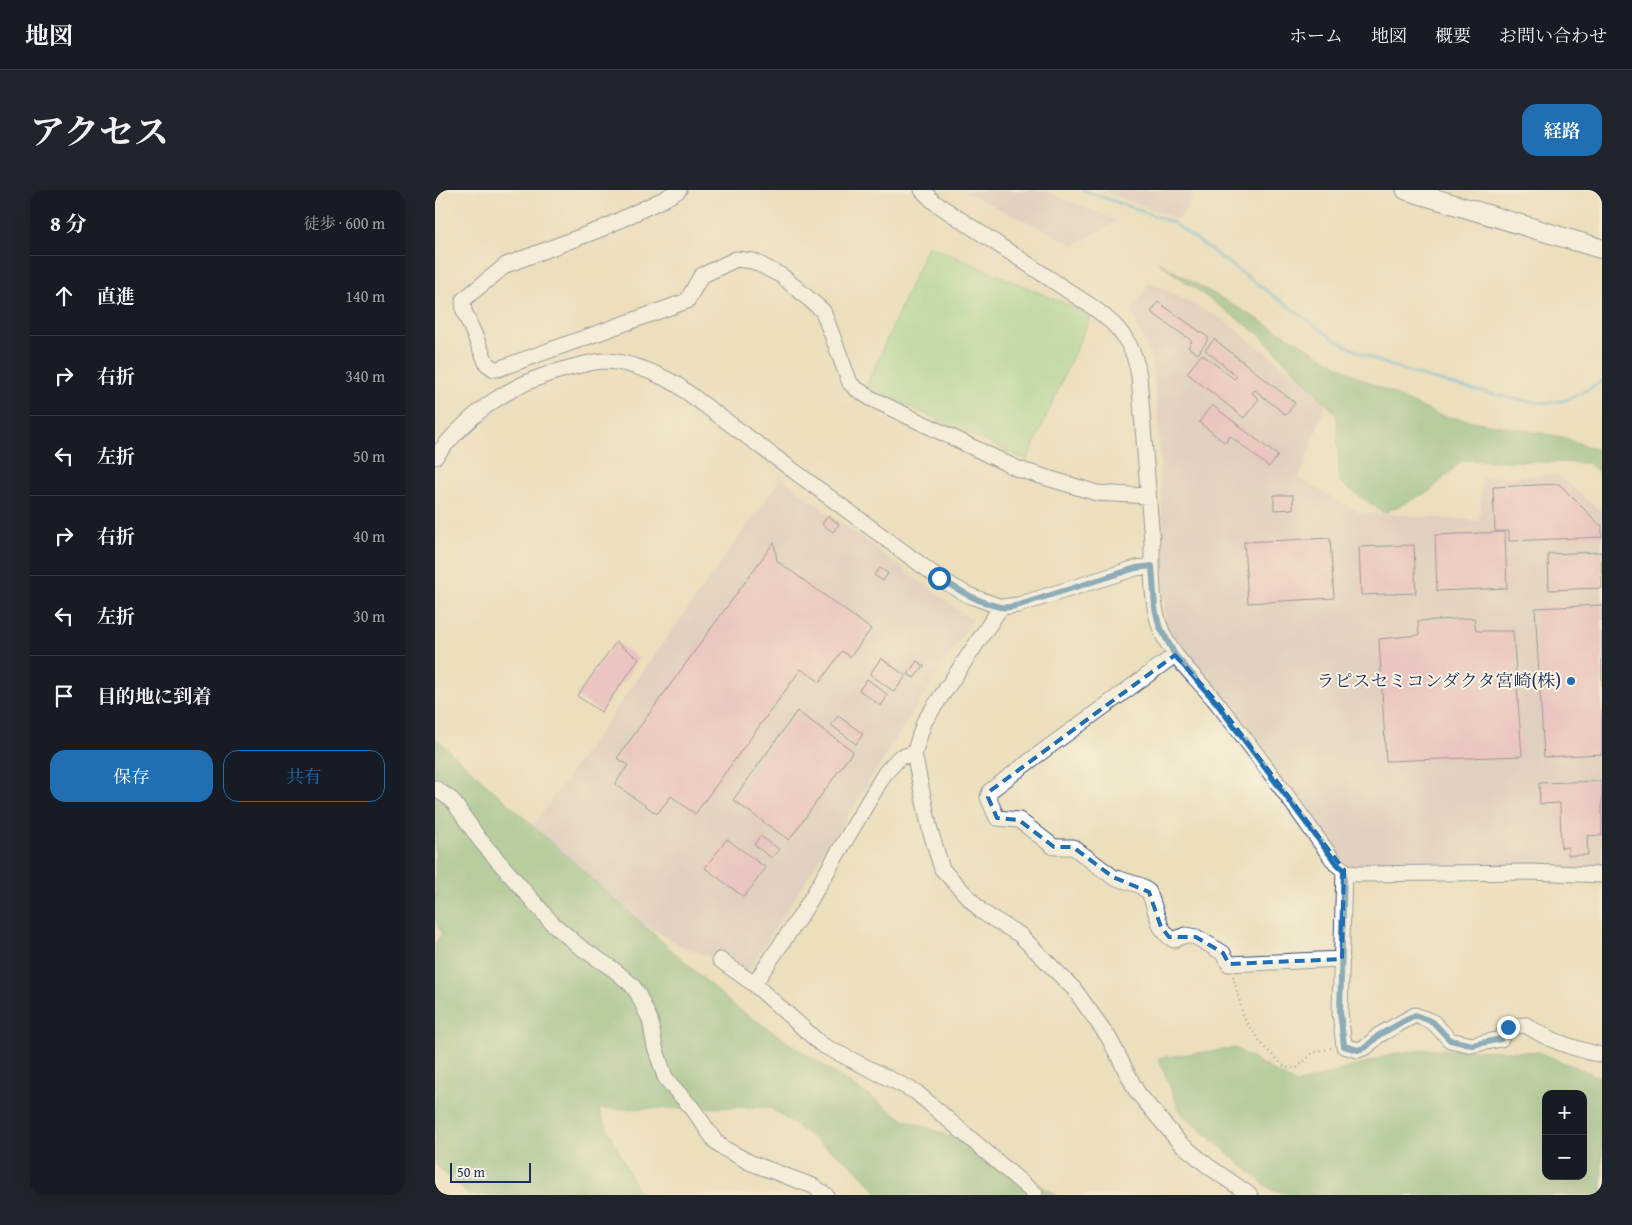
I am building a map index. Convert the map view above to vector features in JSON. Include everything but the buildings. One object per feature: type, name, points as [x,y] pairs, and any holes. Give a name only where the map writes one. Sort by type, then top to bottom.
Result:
[{"type":"main road","points":[[1406,190],[1602,249]]},
{"type":"street","points":[[679,190],[601,229],[506,265],[463,300],[463,311],[487,364],[494,369],[498,369],[687,301],[701,276],[736,259],[753,261],[783,276],[823,311],[850,383],[872,399],[1018,469],[1097,493],[1148,496]]},
{"type":"street","points":[[922,190],[934,202],[1110,319],[1129,342],[1136,359],[1152,541],[1155,608],[1159,625],[1175,655],[1216,702],[1337,864],[1348,873],[1359,874],[1531,872],[1602,875]]},
{"type":"street","points":[[435,457],[469,419],[511,389],[559,370],[603,361],[621,363],[641,368],[676,384],[939,578],[968,595],[1001,607],[1019,605],[1136,568],[1152,566]]},
{"type":"street","points":[[1001,607],[924,722],[914,754],[930,830],[942,869],[982,912],[1020,935],[1074,988],[1109,1038],[1137,1092],[1179,1142],[1208,1166],[1250,1195]]},
{"type":"street","points":[[1175,655],[990,791],[988,796],[997,818],[1019,820],[1054,847],[1073,847],[1113,877],[1139,885],[1149,892],[1161,927],[1169,937],[1174,940],[1185,935],[1197,938],[1223,954],[1229,964],[1342,959]]},
{"type":"street","points":[[754,984],[805,909],[885,773],[900,757],[914,754]]},
{"type":"street","points":[[435,788],[452,800],[480,840],[552,923],[580,947],[613,969],[632,985],[650,1020],[655,1047],[665,1077],[693,1109],[715,1141],[725,1149],[751,1163],[813,1186],[826,1195]]},
{"type":"street","points":[[1344,870],[1340,1012],[1344,1046],[1358,1050],[1366,1047],[1379,1035],[1415,1015],[1433,1022],[1450,1040],[1472,1045],[1501,1039],[1508,1027],[1526,1025],[1542,1036],[1573,1048],[1602,1054]]},
{"type":"street","points":[[720,960],[754,984],[822,1045],[916,1092],[1035,1194]]},
{"type":"path","points":[[1229,964],[1244,1018],[1263,1046],[1285,1067],[1296,1069],[1314,1052],[1344,1046]]},
{"type":"highlighted area","points":[[1175,655],[1216,701],[1344,870],[1342,959],[1229,964],[1223,953],[1196,937],[1169,937],[1161,927],[1149,892],[1113,877],[1073,847],[1054,847],[1019,820],[997,818],[988,797],[990,791]]},
{"type":"shaded area","points":[[962,190],[1043,190],[1118,221],[1074,245]]},
{"type":"shaded area","points":[[1102,190],[1195,190],[1180,220]]},
{"type":"shaded area","points":[[1150,282],[1222,319],[1327,400],[1299,479],[1359,512],[1480,521],[1482,477],[1558,475],[1602,512],[1602,872],[1341,871],[1165,634],[1164,553],[1158,415],[1151,357],[1131,311]]},
{"type":"shaded area","points":[[781,478],[972,620],[748,971],[683,947],[596,896],[534,824]]},
{"type":"green space","points":[[928,245],[1091,315],[1027,460],[866,387]]},
{"type":"green space","points":[[1158,262],[1360,378],[1438,415],[1563,437],[1602,452],[1602,475],[1588,463],[1463,460],[1430,491],[1384,513],[1339,482],[1337,415],[1260,335]]},
{"type":"green space","points":[[435,738],[734,1006],[902,1118],[984,1150],[1057,1195],[880,1195],[852,1165],[769,1107],[598,1109],[640,1195],[469,1195],[435,1164],[435,943],[442,934],[435,920]]},
{"type":"green space","points":[[1235,1048],[1296,1084],[1398,1053],[1429,1049],[1538,1052],[1602,1078],[1602,1195],[1297,1195],[1271,1190],[1181,1113],[1158,1058]]},
{"type":"waterway","points":[[1083,190],[1172,222],[1328,335],[1388,365],[1453,385],[1535,402],[1550,403],[1562,401],[1602,381]]},
{"type":"place","name":"ラピスセミコンダクタ宮崎(株)","points":[[1571,681]]},
{"type":"route","points":[[939,578],[968,595],[1001,607],[1019,605],[1114,574],[1152,566],[1155,608],[1159,625],[1175,655],[1216,702],[1337,864],[1344,870],[1340,1012],[1344,1046],[1358,1050],[1366,1047],[1379,1035],[1415,1015],[1433,1022],[1450,1040],[1472,1045],[1501,1039],[1508,1027]]}]
